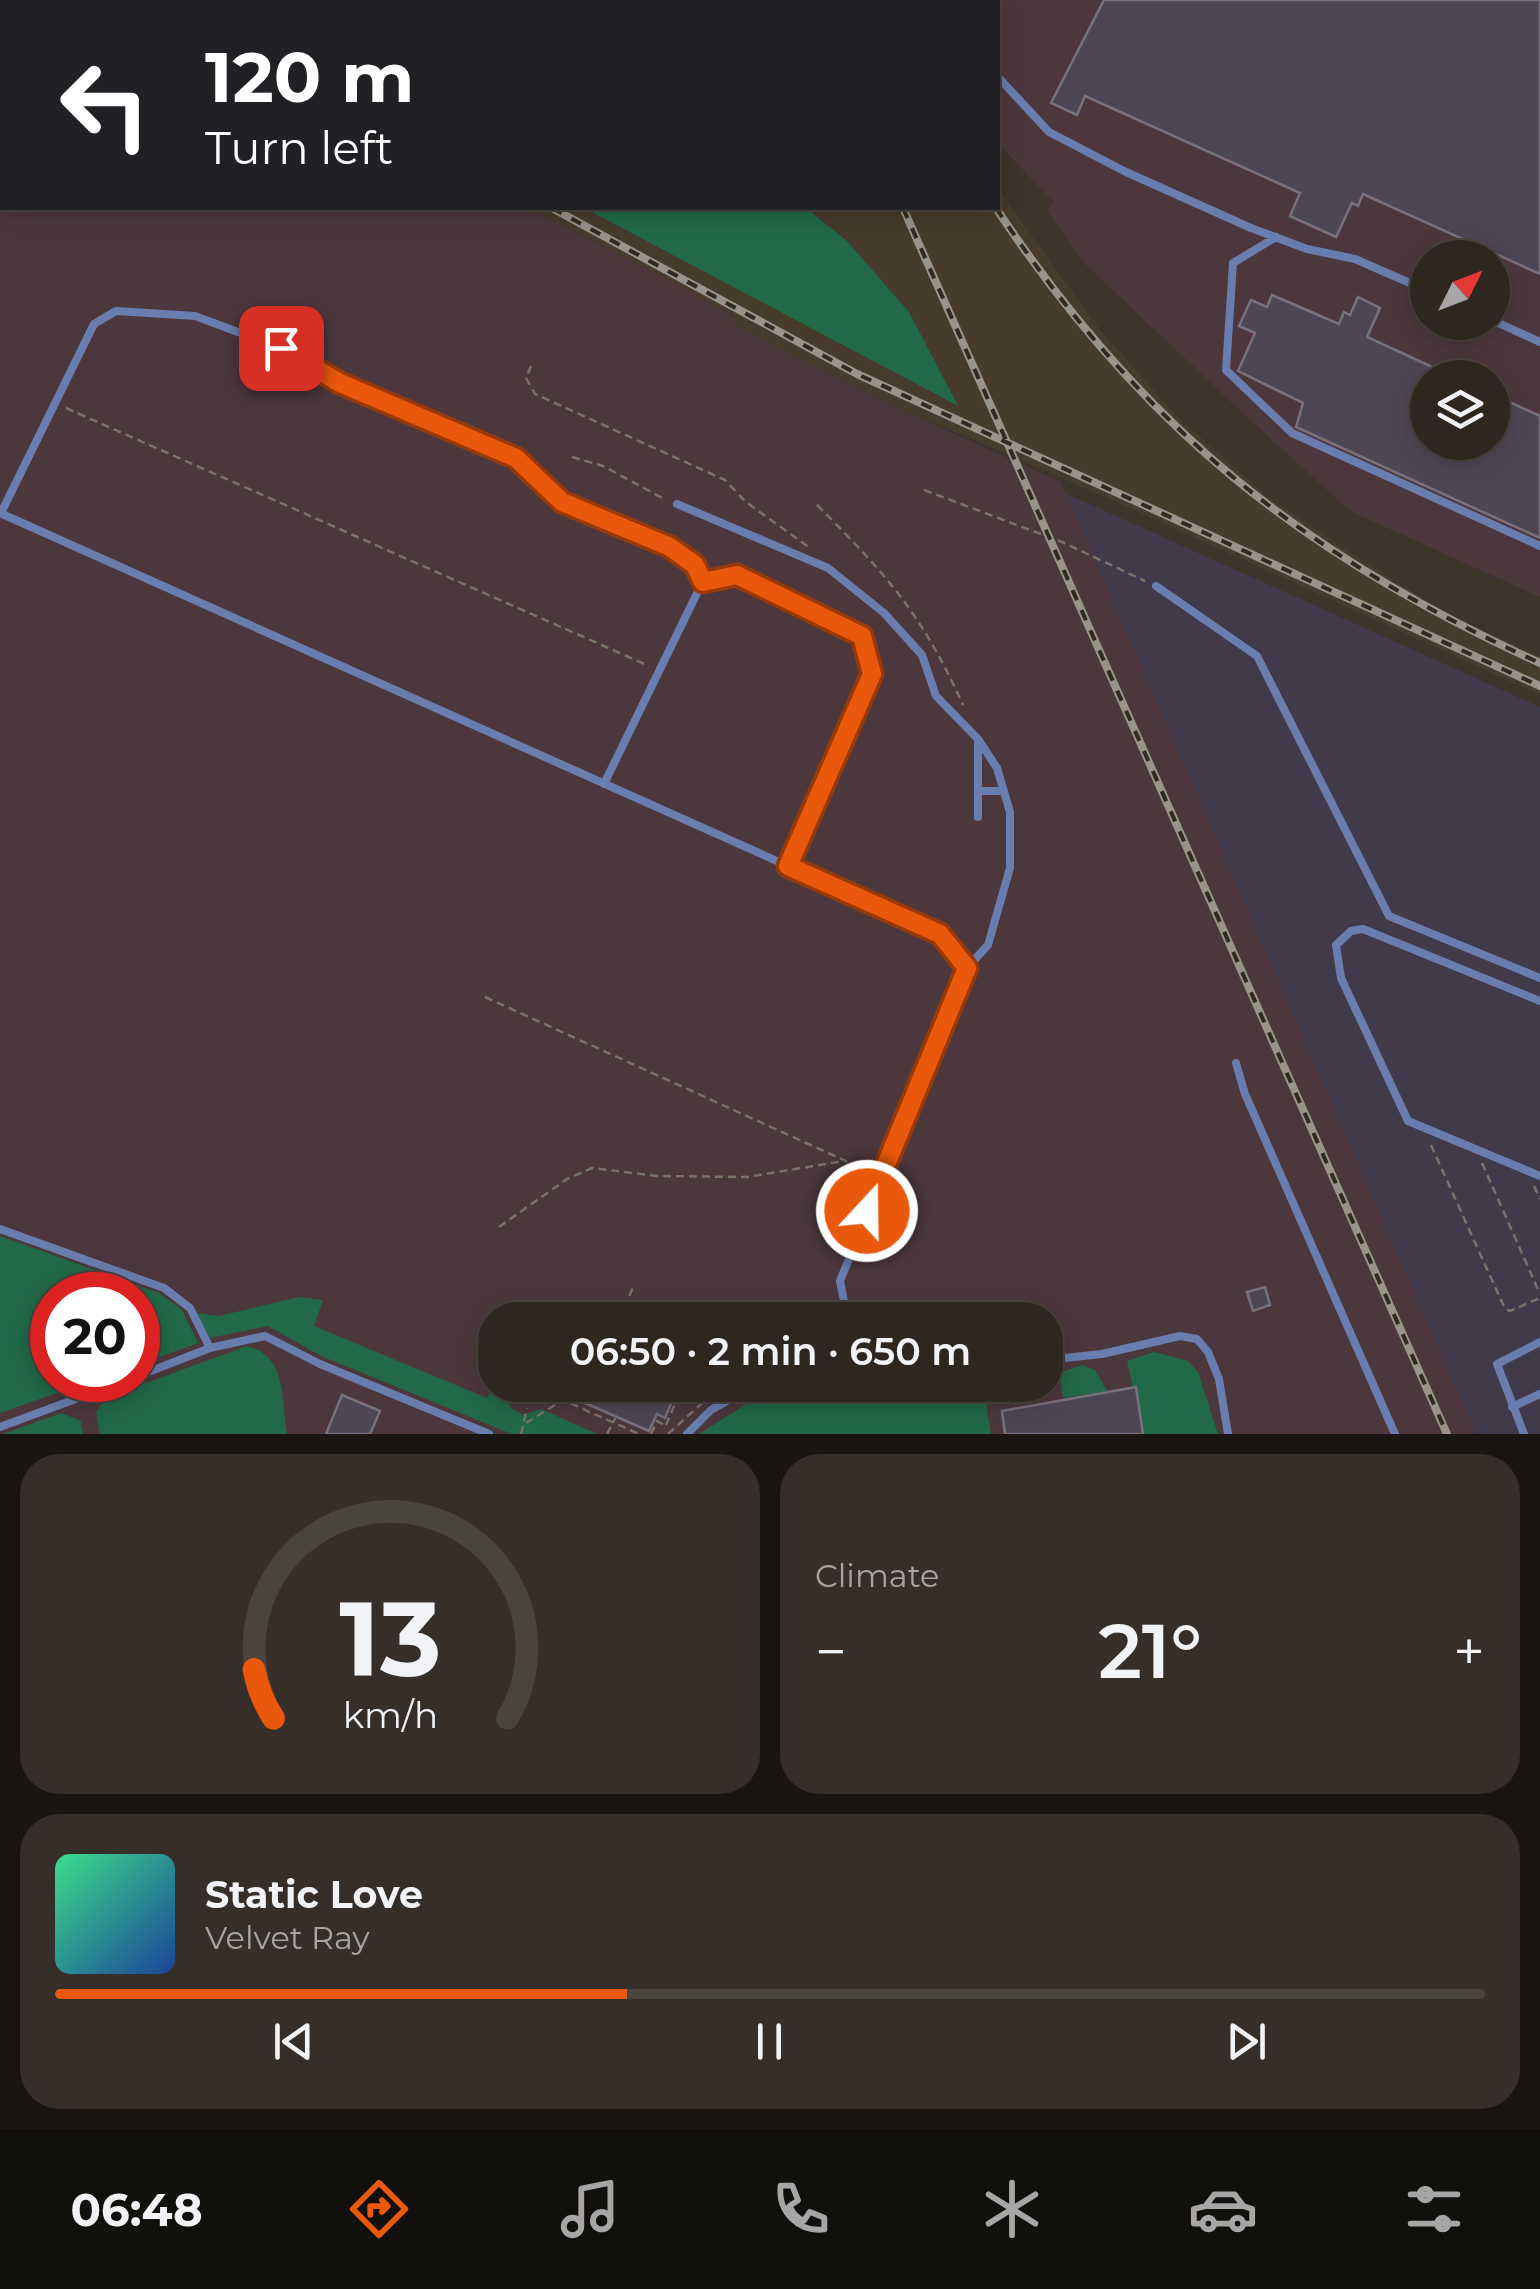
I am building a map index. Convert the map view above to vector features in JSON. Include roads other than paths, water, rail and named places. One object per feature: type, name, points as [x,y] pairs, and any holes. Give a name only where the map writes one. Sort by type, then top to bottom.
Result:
[{"type":"lane","points":[[1000,78],[1049,132],[1126,172],[1276,237],[1355,259],[1410,283]]},
{"type":"lane","points":[[1276,237],[1233,262],[1226,370],[1292,433],[1540,546]]},
{"type":"lane","points":[[703,582],[695,565],[670,547],[562,502],[516,458],[340,383],[281,348],[195,316],[116,310],[94,324],[0,513],[940,934],[967,968]]},
{"type":"lane","points":[[1510,328],[1540,342]]},
{"type":"lane","points":[[677,504],[828,568],[884,613],[922,655],[936,696],[978,739],[997,768],[1010,812],[1010,868],[988,944],[967,968],[880,1176],[840,1281],[844,1302]]},
{"type":"lane","points":[[703,582],[737,575],[862,636],[870,654],[872,674],[788,866]]},
{"type":"lane","points":[[604,784],[703,582]]},
{"type":"lane","points":[[1156,586],[1257,656],[1389,916],[1540,978]]},
{"type":"lane","points":[[978,739],[978,817]]},
{"type":"lane","points":[[978,790],[1004,792]]},
{"type":"lane","points":[[1540,1002],[1363,929],[1342,937],[1335,961],[1408,1121],[1540,1176]]},
{"type":"lane","points":[[1236,1063],[1245,1094],[1395,1434]]},
{"type":"lane","points":[[0,1228],[164,1288],[190,1308],[210,1348]]},
{"type":"lane","points":[[160,1367],[210,1348],[265,1336],[320,1364],[489,1434]]},
{"type":"lane","points":[[1063,1358],[1102,1354],[1180,1336],[1197,1340],[1208,1352],[1219,1379],[1228,1434]]},
{"type":"lane","points":[[1524,1434],[1497,1364],[1540,1342]]},
{"type":"lane","points":[[1512,1407],[1540,1394]]},
{"type":"lane","points":[[0,1427],[68,1402]]},
{"type":"lane","points":[[687,1434],[726,1402]]},
{"type":"railway","points":[[556,210],[857,374],[1540,686]]},
{"type":"railway","points":[[904,210],[1447,1434]]},
{"type":"railway","points":[[997,210],[1051,286],[1109,356],[1169,420],[1233,477],[1375,577],[1540,663]]}]
